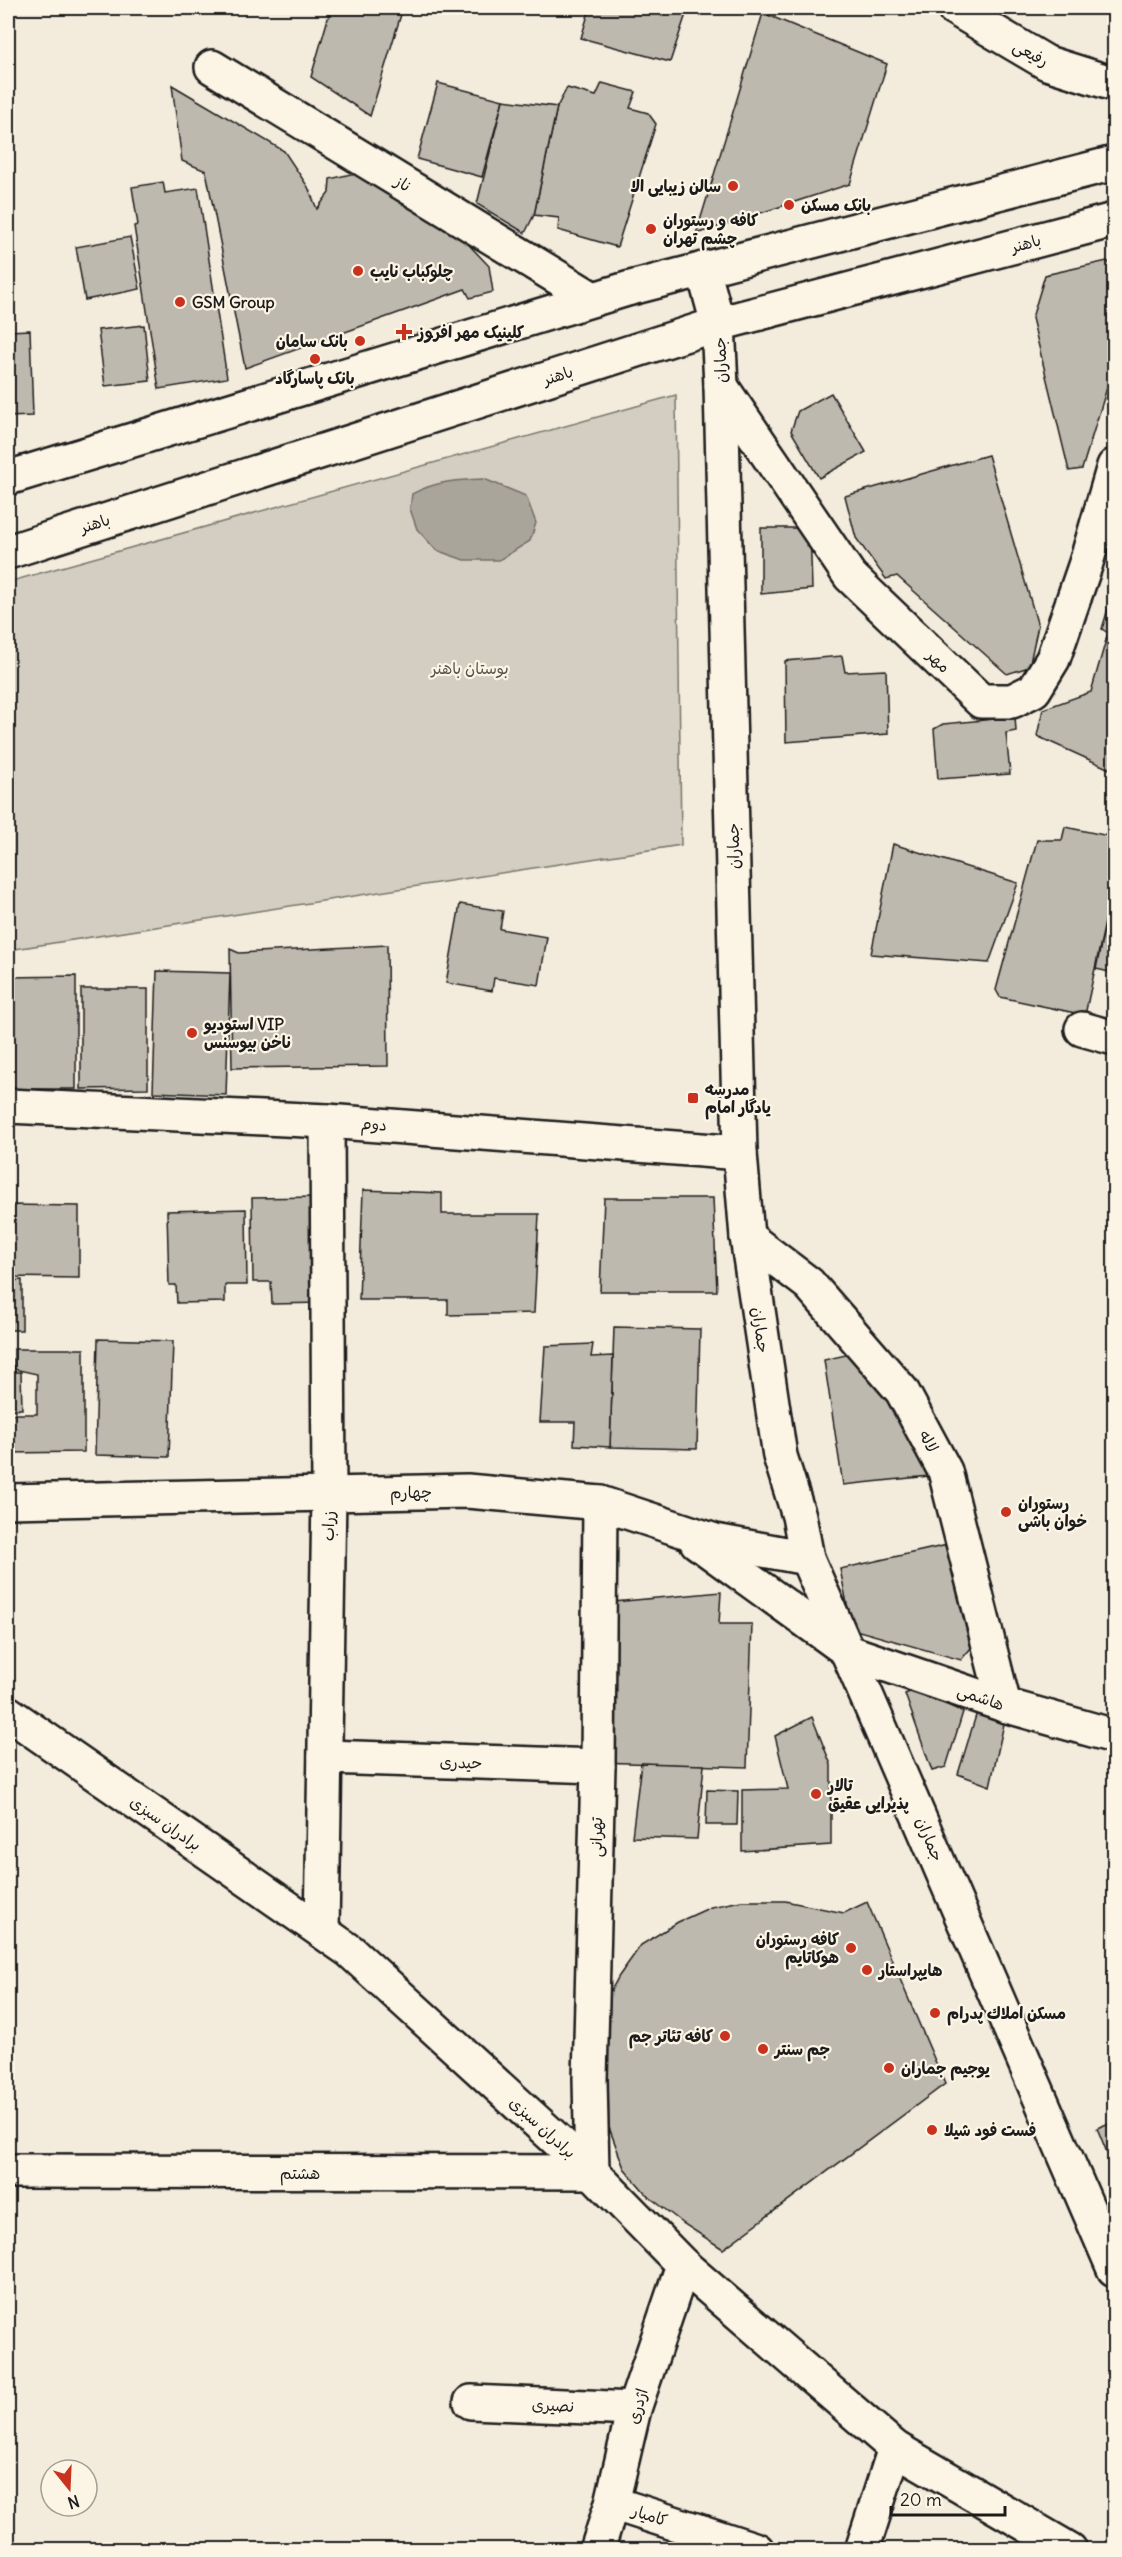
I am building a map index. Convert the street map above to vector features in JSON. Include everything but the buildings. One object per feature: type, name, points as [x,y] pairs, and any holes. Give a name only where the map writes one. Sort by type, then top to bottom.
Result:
[{"type":"street","name":"رفیعی","points":[[970,13],[1047,63],[1114,84]]},
{"type":"street","name":"ناز","points":[[212,67],[593,299]]},
{"type":"street","points":[[8,478],[593,299],[1114,163]]},
{"type":"street","name":"باهنر","points":[[8,552],[718,324],[1114,220]]},
{"type":"street","name":"جماران","points":[[703,269],[718,324],[721,386],[740,1153],[747,1237],[780,1456],[799,1516],[807,1558],[1114,2270]]},
{"type":"street","name":"مهر","points":[[721,386],[850,576],[981,701],[1012,701],[1034,690],[1053,659],[1086,563],[1114,466]]},
{"type":"street","points":[[1082,1029],[1114,1038]]},
{"type":"street","name":"دوم","points":[[8,1106],[327,1120],[740,1153]]},
{"type":"street","name":"زراب","points":[[322,1931],[329,1494],[327,1120]]},
{"type":"street","name":"لاله","points":[[747,1237],[810,1284],[902,1391],[945,1471],[1004,1705]]},
{"type":"street","name":"چهارم","points":[[8,1501],[467,1491],[600,1503],[715,1540],[807,1558]]},
{"type":"street","name":"تهرانی","points":[[592,2172],[590,2079],[598,1766],[600,1503]]},
{"type":"street","points":[[679,1529],[849,1652]]},
{"type":"street","name":"هاشمی","points":[[849,1652],[1004,1705],[1114,1736]]},
{"type":"street","name":"برادران سبزی","points":[[8,1713],[350,1951],[592,2172],[683,2265],[895,2448],[1070,2550]]},
{"type":"street","name":"حیدری","points":[[325,1757],[598,1766]]},
{"type":"street","name":"هشتم","points":[[8,2172],[592,2172]]},
{"type":"street","name":"اژدری","points":[[597,2550],[612,2503],[634,2409],[683,2265]]},
{"type":"street","name":"نصیری","points":[[471,2402],[634,2409]]},
{"type":"street","points":[[862,2550],[895,2448]]},
{"type":"street","name":"کامیار","points":[[612,2503],[757,2550]]},
{"type":"green space","name":"بوستان باهنر","points":[[676,395],[681,845],[8,950],[8,582]]},
{"type":"shaded area","points":[[484,479],[526,496],[536,523],[530,541],[499,560],[464,560],[436,550],[417,529],[410,509],[412,494],[438,484]]},
{"type":"place","name":"سالن زیبایی الا","points":[[733,186]]},
{"type":"place","name":"بانک مسکن","points":[[789,205]]},
{"type":"place","name":"کافه و رستوران چشم تهران","points":[[651,229]]},
{"type":"place","name":"چلوکباب نایب","points":[[358,271]]},
{"type":"place","name":"GSM Group","points":[[180,302]]},
{"type":"place","name":"کلینیک مهر افروز","points":[[404,332]]},
{"type":"place","name":"بانک سامان","points":[[360,341]]},
{"type":"place","name":"بانک پاسارگاد","points":[[315,359]]},
{"type":"place","name":"استودیو VIP ناخن بیوسنس","points":[[192,1033]]},
{"type":"place","name":"مدرسه یادگار امام","points":[[693,1098]]},
{"type":"place","name":"رستوران خوان باشی","points":[[1006,1512]]},
{"type":"place","name":"تالار پذیرایی عقیق","points":[[816,1794]]},
{"type":"place","name":"کافه رستوران هوکاتایم","points":[[851,1948]]},
{"type":"place","name":"هایپراستار","points":[[867,1970]]},
{"type":"place","name":"مسكن املاك پدرام","points":[[935,2013]]},
{"type":"place","name":"کافه تئاتر جم","points":[[725,2036]]},
{"type":"place","name":"جم سنتر","points":[[763,2049]]},
{"type":"place","name":"یوجیم جماران","points":[[889,2068]]},
{"type":"place","name":"فست فود شیلا","points":[[932,2130]]}]
